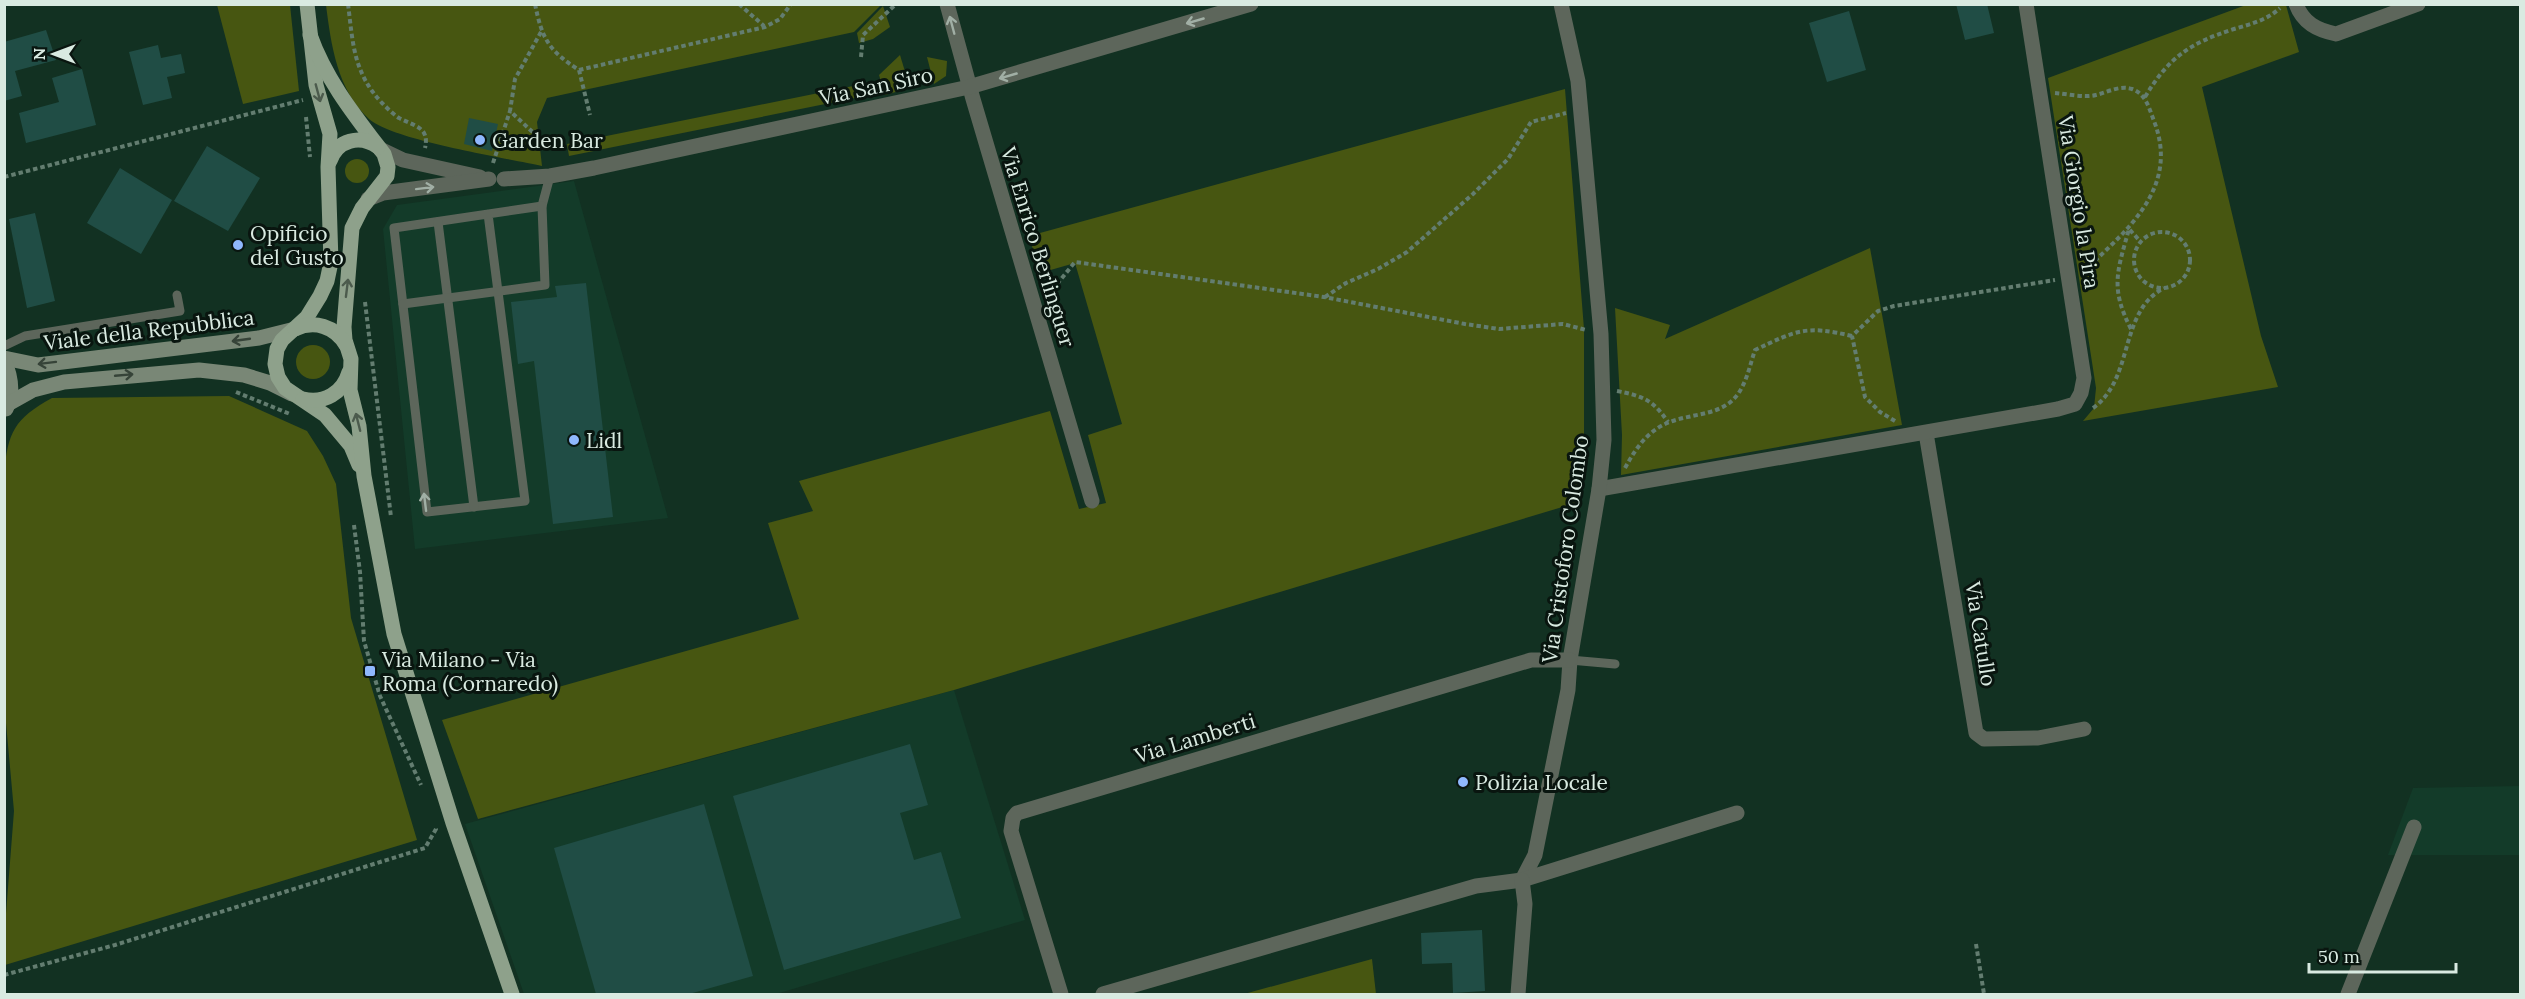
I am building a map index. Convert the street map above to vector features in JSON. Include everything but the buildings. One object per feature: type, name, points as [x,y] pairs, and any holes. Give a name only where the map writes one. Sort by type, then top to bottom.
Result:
[{"type":"main road","points":[[307,4],[316,85],[329,128],[328,167],[332,253],[330,272],[324,289],[311,311],[278,347],[275,364],[280,382],[326,415],[339,430],[351,446],[364,476]]},
{"type":"main road","points":[[310,35],[345,103],[387,159],[388,172],[383,183],[368,199],[357,216],[351,237],[345,319],[350,357],[350,390],[359,426],[364,476],[394,634],[453,823],[512,994]]},
{"type":"main road","points":[[328,167],[335,150],[348,141],[368,141],[380,148]]},
{"type":"main road","points":[[292,331],[310,325],[325,326],[335,332],[347,346]]},
{"type":"main road","points":[[298,397],[318,400],[333,394],[345,382],[350,369]]},
{"type":"street","name":"Via Enrico Berlinguer","points":[[947,4],[969,87],[1092,501]]},
{"type":"street","name":"Via San Siro","points":[[504,172],[550,176],[641,159],[969,87],[1251,4]]},
{"type":"street","name":"Via Cristoforo Colombo","points":[[1522,880],[1535,855],[1568,690],[1570,660],[1599,489],[1604,440],[1601,334],[1581,110],[1578,81],[1561,4]]},
{"type":"street","name":"Via Giorgio la Pira","points":[[2026,4],[2084,378],[2081,393],[2074,404]]},
{"type":"street","points":[[2296,4],[2300,16],[2308,23],[2323,31],[2336,34],[2418,4]]},
{"type":"street","points":[[368,199],[383,193],[489,179],[403,160],[380,148]]},
{"type":"street","name":"Viale della Repubblica","points":[[4,359],[38,365],[227,342],[292,331]]},
{"type":"street","points":[[4,359],[10,373],[11,388],[6,408]]},
{"type":"street","name":"Viale della Repubblica","points":[[6,408],[33,390],[64,382],[199,370],[244,375],[270,383],[298,397]]},
{"type":"street","points":[[1599,489],[1919,434],[2058,409],[2074,404]]},
{"type":"street","name":"Via Catullo","points":[[1919,434],[1976,733],[1984,739],[2038,738],[2084,729]]},
{"type":"street","name":"Via Lamberti","points":[[1061,994],[1011,831],[1013,818],[1017,813],[1531,660],[1570,660]]},
{"type":"street","points":[[1103,994],[1476,886],[1522,880],[1737,813]]},
{"type":"street","points":[[2348,994],[2414,827]]},
{"type":"street","points":[[1518,994],[1525,904],[1522,880]]},
{"type":"lane","points":[[403,304],[544,285],[542,206],[550,176]]},
{"type":"lane","points":[[488,214],[525,501],[426,512],[394,228],[438,222],[488,214],[542,206]]},
{"type":"lane","points":[[438,222],[474,507]]},
{"type":"lane","points":[[4,346],[25,336],[180,311],[177,295]]},
{"type":"lane","points":[[1570,660],[1615,664]]},
{"type":"path","points":[[348,4],[354,57],[367,84],[394,114],[423,129],[426,136],[426,147]]},
{"type":"path","points":[[536,4],[541,32],[548,45],[562,59],[579,70],[590,115]]},
{"type":"path","points":[[739,4],[765,27]]},
{"type":"path","points":[[579,70],[765,27],[780,19],[791,4]]},
{"type":"path","points":[[861,57],[863,35],[896,4]]},
{"type":"path","points":[[2145,97],[2169,62],[2188,48],[2209,37],[2272,16],[2284,4]]},
{"type":"path","points":[[493,163],[510,111],[515,79],[541,32]]},
{"type":"path","points":[[1852,336],[1882,309],[2079,275],[2129,229],[2155,192],[2160,172],[2161,151],[2157,127],[2145,97],[2131,88],[2119,88],[2095,96],[2040,92]]},
{"type":"path","points":[[303,89],[311,163]]},
{"type":"path","points":[[4,177],[304,100]]},
{"type":"path","points":[[1324,297],[1346,283],[1378,269],[1407,252],[1473,194],[1508,159],[1531,122],[1581,110]]},
{"type":"path","points":[[510,111],[539,138],[556,146]]},
{"type":"path","points":[[415,144],[437,150]]},
{"type":"path","points":[[482,160],[493,163],[504,172]]},
{"type":"path","points":[[2129,229],[2140,242]]},
{"type":"path","points":[[2129,229],[2116,279],[2116,293],[2120,308],[2131,330]]},
{"type":"path","points":[[2074,404],[2094,408],[2108,395],[2118,377],[2131,330],[2146,300],[2164,288],[2174,285],[2185,275],[2189,267],[2187,249],[2178,237],[2170,233],[2153,233],[2140,242],[2136,250],[2134,261],[2136,271],[2146,283],[2164,288]]},
{"type":"path","points":[[1057,284],[1075,262],[1324,297],[1499,329],[1563,324],[1601,334]]},
{"type":"path","points":[[364,292],[393,526]]},
{"type":"path","points":[[1616,486],[1635,450],[1647,435],[1668,422],[1722,409],[1737,395],[1746,378],[1755,350],[1805,329],[1852,336]]},
{"type":"path","points":[[1852,336],[1865,398],[1880,412],[1919,434]]},
{"type":"path","points":[[1603,389],[1640,396],[1657,406],[1668,422]]},
{"type":"path","points":[[232,391],[296,417]]},
{"type":"path","points":[[352,514],[360,572],[364,641],[380,696],[423,792]]},
{"type":"path","points":[[4,975],[115,945],[424,848],[436,829],[433,819]]},
{"type":"path","points":[[1976,944],[1984,994]]},
{"type":"shaded area","points":[[574,181],[668,518],[415,549],[383,229],[397,205]]},
{"type":"shaded area","points":[[954,690],[1025,920],[776,994],[524,994],[465,824]]},
{"type":"shaded area","points":[[2520,786],[2520,855],[2388,855],[2413,788]]},
{"type":"green space","points":[[217,5],[290,5],[299,91],[243,104]]},
{"type":"green space","points":[[326,5],[881,5],[854,32],[547,98],[537,122],[542,166],[424,141],[382,127],[369,119],[349,94],[337,66]]},
{"type":"green space","points":[[2246,5],[2286,5],[2299,52],[2202,87],[2261,336],[2278,387],[2083,421],[2094,408],[2096,388],[2048,78]]},
{"type":"green space","points":[[883,6],[890,27],[873,39],[859,43],[857,33]]},
{"type":"green space","points":[[900,55],[910,88],[885,95],[879,75]]},
{"type":"green space","points":[[927,57],[947,61],[946,76],[934,84]]},
{"type":"green space","points":[[858,85],[860,97],[569,156],[567,144]]},
{"type":"green space","points":[[1565,89],[1584,329],[1584,454],[1579,502],[954,690],[478,819],[442,720],[799,619],[768,523],[813,511],[799,481],[1050,411],[1079,509],[1106,503],[1088,435],[1122,424],[1075,263],[1040,273],[1029,236]]},
{"type":"green space","points":[[357,159],[362,160],[368,166],[368,176],[362,182],[357,183],[352,182],[346,176],[345,171],[346,166],[352,160]]},
{"type":"green space","points":[[1870,248],[1902,425],[1621,475],[1622,435],[1615,308],[1670,325],[1665,339]]},
{"type":"green space","points":[[313,345],[325,350],[330,362],[325,374],[313,379],[301,374],[296,362],[301,350]]},
{"type":"green space","points":[[229,396],[307,431],[323,456],[336,484],[351,618],[417,840],[5,965],[5,926],[14,811],[5,712],[4,474],[11,437],[21,420],[52,398]]},
{"type":"green space","points":[[1372,959],[1376,994],[1244,994]]},
{"type":"place","name":"Garden Bar","points":[[480,140]]},
{"type":"place","name":"Opificio del Gusto","points":[[238,245]]},
{"type":"place","name":"Lidl","points":[[574,440]]},
{"type":"place","name":"Via Milano - Via Roma (Cornaredo)","points":[[370,671]]},
{"type":"place","name":"Polizia Locale","points":[[1463,782]]}]
